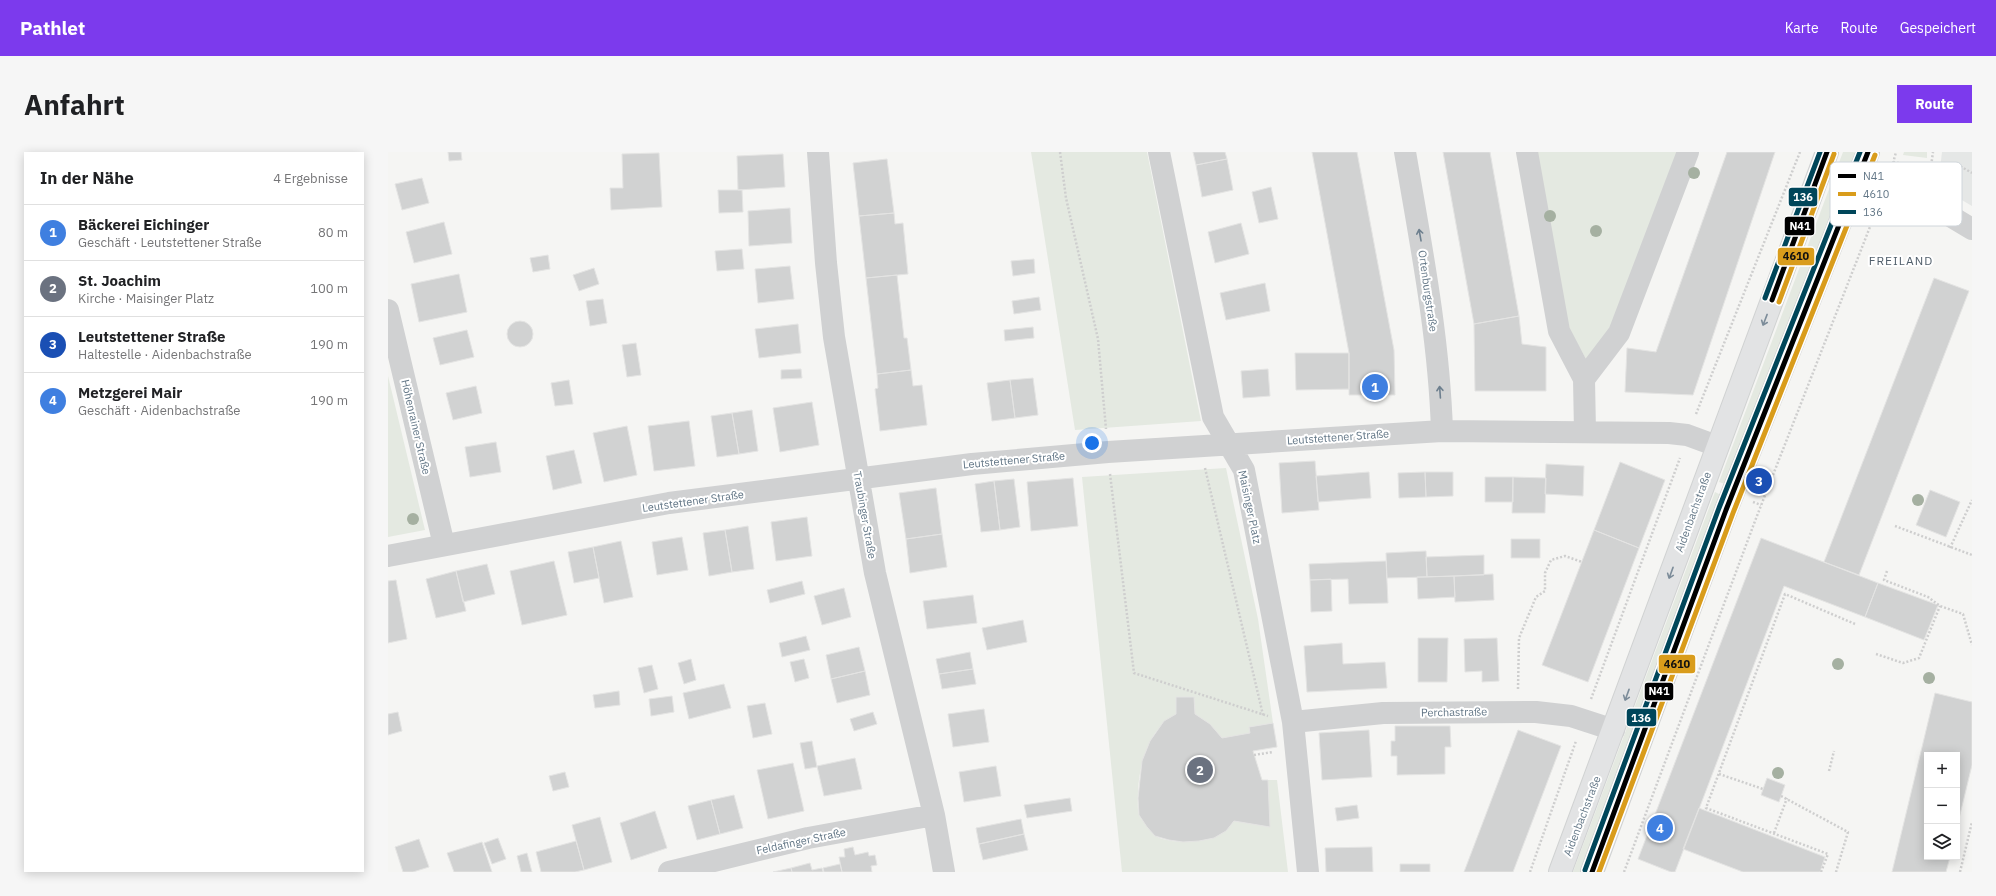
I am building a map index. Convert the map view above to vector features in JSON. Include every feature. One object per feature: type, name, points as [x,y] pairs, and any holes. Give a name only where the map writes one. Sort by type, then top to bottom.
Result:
[{"type":"main road","name":"Aidenbachstraße","points":[[1560,872],[1614,730],[1827,152]]},
{"type":"main road","points":[[1592,872],[1726,510],[1839,226]]},
{"type":"street","name":"Traubinger Straße","points":[[818,152],[826,263],[834,337],[875,573],[934,815],[944,872]]},
{"type":"street","name":"Maisinger Platz","points":[[1159,152],[1213,417],[1244,470],[1293,722],[1308,872]]},
{"type":"street","name":"Ortenburgstraße","points":[[1405,152],[1431,303],[1441,392],[1442,431]]},
{"type":"street","points":[[1527,152],[1559,331],[1584,379],[1585,432]]},
{"type":"street","points":[[1584,379],[1619,333],[1688,152]]},
{"type":"street","points":[[1962,223],[1972,229]]},
{"type":"street","name":"Höhenrainer Straße","points":[[388,310],[444,545]]},
{"type":"street","name":"Leutstettener Straße","points":[[388,556],[669,503],[972,464],[1108,452],[1442,431],[1669,433],[1687,435],[1718,446]]},
{"type":"street","name":"Perchastraße","points":[[1293,722],[1383,713],[1536,712],[1584,720],[1614,730]]},
{"type":"street","name":"Feldafinger Straße","points":[[669,872],[808,838],[934,815]]},
{"type":"path","points":[[1060,152],[1066,198],[1098,339],[1108,452],[1134,673],[1263,715],[1293,722]]},
{"type":"path","points":[[1530,872],[1687,435],[1800,152]]},
{"type":"path","points":[[1868,153],[1893,162],[1896,152]]},
{"type":"path","points":[[1931,162],[1933,152]]},
{"type":"path","points":[[1962,167],[1972,173]]},
{"type":"path","points":[[1624,872],[1757,516],[1870,226]]},
{"type":"path","points":[[1200,446],[1263,715]]},
{"type":"path","points":[[1950,548],[1972,500]]},
{"type":"path","points":[[1895,526],[1950,548],[1972,555]]},
{"type":"path","points":[[1518,712],[1519,638],[1536,597],[1544,591],[1545,573],[1551,560],[1565,556],[1582,562]]},
{"type":"path","points":[[1887,571],[1884,580],[1928,597],[1940,606],[1963,614],[1972,644]]},
{"type":"path","points":[[1821,872],[1828,854],[1706,808],[1786,594],[1855,624]]},
{"type":"path","points":[[1876,654],[1903,663],[1918,658],[1940,606]]},
{"type":"path","points":[[1829,771],[1834,752]]},
{"type":"path","points":[[1254,755],[1266,753]]},
{"type":"path","points":[[1719,774],[1763,789]]},
{"type":"path","points":[[1781,796],[1848,832],[1836,872]]},
{"type":"path","points":[[1774,833],[1787,798]]},
{"type":"path","points":[[1960,872],[1972,822]]},
{"type":"shaded area","points":[[1031,152],[1147,152],[1201,421],[1075,430]]},
{"type":"shaded area","points":[[1534,152],[1680,152],[1614,331],[1587,361],[1568,327]]},
{"type":"shaded area","points":[[1843,152],[1853,152],[1858,154],[1855,162],[1839,162]]},
{"type":"shaded area","points":[[1904,152],[1927,152],[1927,158],[1903,155]]},
{"type":"shaded area","points":[[1942,152],[1972,152],[1972,206],[1962,200],[1962,162],[1941,162]]},
{"type":"shaded area","points":[[1830,187],[1830,223],[1725,484],[1719,482]]},
{"type":"shaded area","points":[[388,376],[425,530],[388,537]]},
{"type":"shaded area","points":[[1226,468],[1258,619],[1273,723],[1249,727],[1250,733],[1222,738],[1210,724],[1195,714],[1194,697],[1176,697],[1176,714],[1159,728],[1144,757],[1139,779],[1138,812],[1155,835],[1160,838],[1174,841],[1199,841],[1211,839],[1221,834],[1234,821],[1269,827],[1268,780],[1277,780],[1288,872],[1122,872],[1082,477]]},
{"type":"shaded area","points":[[1715,492],[1721,495],[1586,861],[1581,872],[1573,872]]},
{"type":"building","points":[[448,152],[461,152],[462,160],[449,161]]},
{"type":"building","points":[[1193,152],[1225,152],[1227,159],[1196,165]]},
{"type":"building","points":[[1312,152],[1357,152],[1394,350],[1395,395],[1349,395],[1349,353]]},
{"type":"building","points":[[1443,152],[1490,152],[1519,316],[1474,324]]},
{"type":"building","points":[[1727,152],[1775,152],[1693,395],[1625,392],[1627,348],[1656,352]]},
{"type":"building","points":[[659,153],[662,207],[611,210],[610,188],[623,188],[622,154]]},
{"type":"building","points":[[783,154],[785,187],[738,190],[737,156]]},
{"type":"building","points":[[887,159],[894,213],[859,216],[853,163]]},
{"type":"building","points":[[1227,159],[1233,190],[1202,197],[1196,165]]},
{"type":"building","points":[[422,178],[429,203],[402,210],[395,184]]},
{"type":"building","points":[[1271,187],[1278,219],[1259,223],[1252,192]]},
{"type":"building","points":[[718,190],[742,190],[743,212],[719,213]]},
{"type":"building","points":[[790,208],[792,243],[749,246],[748,211]]},
{"type":"building","points":[[894,213],[895,224],[903,223],[908,274],[866,278],[859,216]]},
{"type":"building","points":[[444,222],[452,254],[414,263],[406,232]]},
{"type":"building","points":[[1241,223],[1249,254],[1215,263],[1208,232]]},
{"type":"building","points":[[742,249],[744,269],[717,271],[715,251]]},
{"type":"building","points":[[548,255],[550,269],[533,272],[530,258]]},
{"type":"building","points":[[1034,259],[1035,273],[1013,276],[1011,261]]},
{"type":"building","points":[[790,266],[794,299],[758,303],[755,269]]},
{"type":"building","points":[[594,268],[599,284],[579,291],[573,275]]},
{"type":"building","points":[[459,274],[467,312],[419,322],[411,284]]},
{"type":"building","points":[[897,275],[904,338],[907,338],[911,370],[877,374],[866,278]]},
{"type":"building","points":[[1934,278],[1969,291],[1859,575],[1824,562]]},
{"type":"building","points":[[1265,283],[1270,311],[1226,320],[1220,293]]},
{"type":"building","points":[[1039,297],[1041,310],[1014,314],[1012,301]]},
{"type":"building","points":[[603,299],[607,323],[590,326],[586,301]]},
{"type":"building","points":[[1519,316],[1522,344],[1546,347],[1546,391],[1475,391],[1474,324]]},
{"type":"building","points":[[520,321],[529,325],[533,334],[529,343],[520,347],[511,343],[507,334],[511,325]]},
{"type":"building","points":[[798,324],[801,353],[759,358],[755,329]]},
{"type":"building","points":[[1033,327],[1034,338],[1005,341],[1004,330]]},
{"type":"building","points":[[467,330],[474,357],[440,365],[433,338]]},
{"type":"building","points":[[636,343],[641,375],[627,377],[622,345]]},
{"type":"building","points":[[1295,353],[1349,353],[1349,389],[1296,390]]},
{"type":"building","points":[[801,369],[802,378],[781,379],[781,370]]},
{"type":"building","points":[[1268,369],[1270,396],[1243,398],[1241,371]]},
{"type":"building","points":[[911,370],[913,386],[922,385],[927,425],[880,431],[875,389],[878,388],[877,374]]},
{"type":"building","points":[[1033,378],[1038,415],[1015,418],[1010,380]]},
{"type":"building","points":[[569,380],[573,404],[555,406],[551,383]]},
{"type":"building","points":[[1010,380],[1015,418],[992,421],[987,383]]},
{"type":"building","points":[[476,386],[482,413],[453,420],[446,393]]},
{"type":"building","points":[[812,402],[819,445],[780,452],[773,408]]},
{"type":"building","points":[[752,410],[758,451],[739,454],[732,413]]},
{"type":"building","points":[[732,413],[739,454],[717,457],[711,416]]},
{"type":"building","points":[[689,421],[695,466],[654,471],[648,426]]},
{"type":"building","points":[[627,426],[637,475],[604,482],[593,433]]},
{"type":"building","points":[[496,442],[501,472],[470,477],[465,447]]},
{"type":"building","points":[[574,450],[582,483],[553,490],[546,456]]},
{"type":"building","points":[[1315,461],[1319,510],[1282,513],[1279,463]]},
{"type":"building","points":[[1620,462],[1665,480],[1639,548],[1594,530]]},
{"type":"building","points":[[1546,464],[1584,466],[1583,496],[1545,494]]},
{"type":"building","points":[[1369,472],[1371,498],[1318,502],[1316,476]]},
{"type":"building","points":[[1425,472],[1453,472],[1453,496],[1426,497]]},
{"type":"building","points":[[1425,472],[1426,497],[1399,498],[1398,473]]},
{"type":"building","points":[[1485,477],[1513,477],[1513,502],[1485,502]]},
{"type":"building","points":[[1513,477],[1546,478],[1545,513],[1512,513]]},
{"type":"building","points":[[1073,478],[1078,526],[1031,531],[1027,482]]},
{"type":"building","points":[[1014,479],[1020,527],[1000,530],[994,481]]},
{"type":"building","points":[[994,481],[1000,530],[981,532],[975,484]]},
{"type":"building","points":[[936,488],[942,534],[906,539],[899,493]]},
{"type":"building","points":[[1930,490],[1960,502],[1946,537],[1916,525]]},
{"type":"building","points":[[807,517],[812,556],[776,561],[771,522]]},
{"type":"building","points":[[748,526],[754,569],[732,572],[725,530]]},
{"type":"building","points":[[725,530],[732,572],[709,576],[703,533]]},
{"type":"building","points":[[1594,530],[1639,548],[1588,682],[1542,665]]},
{"type":"building","points":[[942,534],[947,567],[910,573],[906,539]]},
{"type":"building","points":[[682,537],[688,570],[657,575],[652,542]]},
{"type":"building","points":[[1761,538],[1878,583],[1865,617],[1784,586],[1675,872],[1671,872],[1638,859]]},
{"type":"building","points":[[1511,539],[1540,539],[1540,558],[1511,558]]},
{"type":"building","points":[[621,541],[633,597],[604,603],[593,547]]},
{"type":"building","points":[[593,547],[599,578],[574,583],[568,552]]},
{"type":"building","points":[[1426,551],[1427,577],[1387,578],[1386,553]]},
{"type":"building","points":[[1484,555],[1484,575],[1427,577],[1426,557]]},
{"type":"building","points":[[554,561],[567,615],[522,625],[510,571]]},
{"type":"building","points":[[1386,561],[1388,603],[1349,604],[1348,579],[1310,580],[1309,564]]},
{"type":"building","points":[[487,564],[495,594],[463,602],[456,571]]},
{"type":"building","points":[[456,571],[466,611],[436,618],[426,579]]},
{"type":"building","points":[[1493,574],[1494,600],[1455,602],[1454,576]]},
{"type":"building","points":[[1454,576],[1455,597],[1418,599],[1417,577]]},
{"type":"building","points":[[1331,579],[1332,611],[1311,612],[1310,580]]},
{"type":"building","points":[[396,580],[407,639],[388,643],[388,581]]},
{"type":"building","points":[[802,581],[805,594],[770,603],[767,590]]},
{"type":"building","points":[[1878,583],[1938,605],[1924,640],[1865,617]]},
{"type":"building","points":[[844,588],[851,617],[822,625],[814,596]]},
{"type":"building","points":[[973,595],[977,623],[927,629],[923,601]]},
{"type":"building","points":[[1023,620],[1027,642],[987,650],[982,628]]},
{"type":"building","points":[[806,636],[810,650],[782,657],[779,643]]},
{"type":"building","points":[[1418,638],[1448,638],[1447,682],[1418,682]]},
{"type":"building","points":[[1497,638],[1499,681],[1482,682],[1482,671],[1465,672],[1464,639]]},
{"type":"building","points":[[1342,643],[1343,664],[1385,662],[1387,688],[1307,692],[1304,646]]},
{"type":"building","points":[[859,647],[865,671],[831,679],[826,655]]},
{"type":"building","points":[[970,652],[973,669],[939,674],[936,659]]},
{"type":"building","points":[[691,659],[696,680],[684,684],[678,663]]},
{"type":"building","points":[[804,659],[809,678],[795,682],[790,662]]},
{"type":"building","points":[[652,665],[658,689],[644,693],[638,668]]},
{"type":"building","points":[[973,669],[976,684],[942,689],[939,674]]},
{"type":"building","points":[[865,671],[870,695],[837,703],[831,679]]},
{"type":"building","points":[[724,684],[731,708],[689,719],[683,693]]},
{"type":"building","points":[[619,691],[620,705],[595,708],[593,695]]},
{"type":"building","points":[[1935,693],[1972,702],[1972,765],[1960,815],[1960,752],[1924,752],[1924,860],[1949,860],[1946,872],[1892,872]]},
{"type":"building","points":[[672,696],[674,712],[651,716],[649,699]]},
{"type":"building","points":[[1176,697],[1194,697],[1195,714],[1210,724],[1222,738],[1250,733],[1249,727],[1273,723],[1277,747],[1253,751],[1262,780],[1268,780],[1270,827],[1234,821],[1226,831],[1214,838],[1183,842],[1155,836],[1147,827],[1139,815],[1138,798],[1142,761],[1150,741],[1164,721],[1176,714]]},
{"type":"building","points":[[765,703],[772,734],[753,738],[747,706]]},
{"type":"building","points":[[984,709],[989,742],[953,747],[948,714]]},
{"type":"building","points":[[398,712],[402,731],[388,735],[388,714]]},
{"type":"building","points":[[873,712],[877,724],[854,731],[850,719]]},
{"type":"building","points":[[1395,726],[1450,726],[1451,747],[1445,747],[1445,774],[1397,775],[1397,756],[1391,756],[1391,741],[1395,741]]},
{"type":"building","points":[[1369,730],[1372,777],[1322,780],[1319,733]]},
{"type":"building","points":[[1518,730],[1561,746],[1513,872],[1464,872]]},
{"type":"building","points":[[812,741],[817,767],[805,769],[800,743]]},
{"type":"building","points":[[855,758],[862,789],[824,796],[817,766]]},
{"type":"building","points":[[793,763],[804,811],[768,819],[757,770]]},
{"type":"building","points":[[996,766],[1001,796],[964,802],[959,772]]},
{"type":"building","points":[[565,772],[569,787],[553,791],[549,776]]},
{"type":"building","points":[[1767,778],[1785,785],[1779,802],[1761,795]]},
{"type":"building","points":[[734,795],[743,828],[720,834],[711,800]]},
{"type":"building","points":[[1070,798],[1072,811],[1027,818],[1024,805]]},
{"type":"building","points":[[711,800],[720,834],[697,840],[688,806]]},
{"type":"building","points":[[1357,805],[1359,818],[1337,821],[1335,808]]},
{"type":"building","points":[[1699,808],[1825,857],[1820,872],[1743,872],[1683,849]]},
{"type":"building","points":[[655,811],[667,848],[631,860],[620,823]]},
{"type":"building","points":[[600,817],[612,862],[584,870],[572,825]]},
{"type":"building","points":[[1021,819],[1024,834],[979,844],[976,828]]},
{"type":"building","points":[[1024,834],[1028,850],[983,860],[979,844]]},
{"type":"building","points":[[498,838],[506,859],[492,864],[484,843]]},
{"type":"building","points":[[419,839],[429,867],[413,872],[403,872],[395,847]]},
{"type":"building","points":[[576,841],[584,870],[575,872],[541,872],[536,852]]},
{"type":"building","points":[[482,842],[492,872],[454,872],[447,853]]},
{"type":"building","points":[[853,847],[855,855],[868,852],[869,856],[875,855],[877,865],[871,866],[872,872],[842,872],[839,857],[845,857],[844,849]]},
{"type":"building","points":[[1372,847],[1373,872],[1326,872],[1325,848]]},
{"type":"building","points":[[527,853],[532,872],[521,872],[517,856]]},
{"type":"building","points":[[810,863],[812,870],[822,868],[823,872],[792,872],[791,868]]},
{"type":"building","points":[[840,864],[842,872],[824,872],[823,868]]},
{"type":"building","points":[[1400,864],[1430,864],[1430,872],[1400,872]]},
{"type":"building","points":[[791,868],[792,872],[773,872]]},
{"type":"transit line","name":"136","points":[[1765,298],[1820,152]]},
{"type":"transit line","name":"N41","points":[[1772,300],[1827,152]]},
{"type":"transit line","name":"136","points":[[1856,162],[1860,152]]},
{"type":"transit line","name":"N41","points":[[1864,162],[1868,152]]},
{"type":"transit line","name":"4610","points":[[1831,162],[1834,154]]},
{"type":"transit line","name":"4610","points":[[1872,162],[1875,155]]},
{"type":"transit line","name":"4610","points":[[1779,302],[1830,165]]},
{"type":"transit line","name":"136","points":[[1585,870],[1719,508],[1831,226]]},
{"type":"transit line","name":"N41","points":[[1592,872],[1726,510],[1839,226]]},
{"type":"transit line","name":"4610","points":[[1599,872],[1733,513],[1847,226]]},
{"type":"place","name":"Bäckerei Eichinger","points":[[1375,387]]},
{"type":"place","name":"Leutstettener Straße","points":[[1759,481]]},
{"type":"place","name":"St. Joachim","points":[[1200,770]]},
{"type":"place","name":"Metzgerei Mair","points":[[1660,828]]},
{"type":"district","name":"FREILAND","points":[[1901,260]]}]
